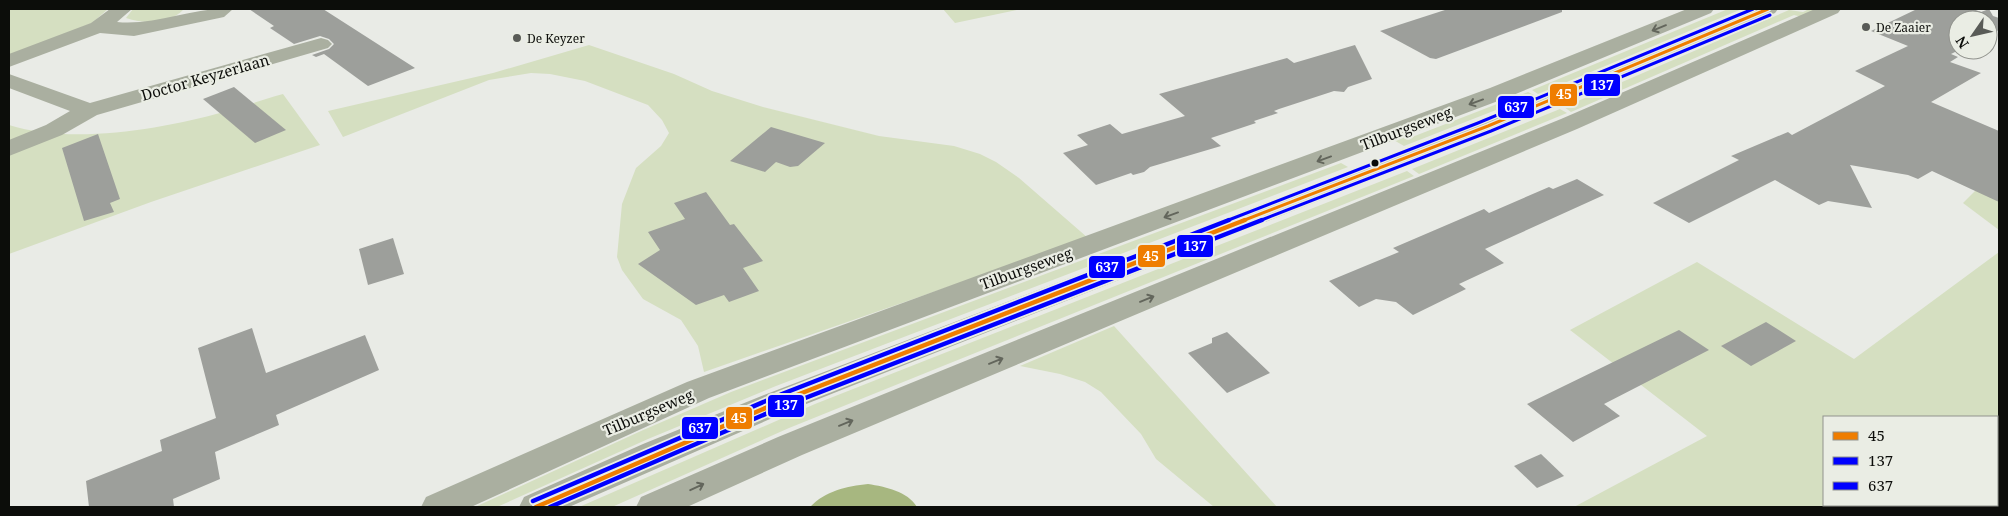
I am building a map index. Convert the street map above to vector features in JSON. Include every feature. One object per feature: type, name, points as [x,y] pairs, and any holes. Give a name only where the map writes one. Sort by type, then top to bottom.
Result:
[{"type":"street","points":[[9,61],[98,27],[122,9]]},
{"type":"street","points":[[98,27],[134,30],[217,13],[223,9]]},
{"type":"street","name":"Tilburgseweg","points":[[438,507],[623,422],[698,390],[1490,97],[1704,9]]},
{"type":"street","name":"Tilburgseweg","points":[[536,507],[816,387],[1392,164],[1591,84],[1768,9]]},
{"type":"street","points":[[653,507],[790,446],[1560,128],[1831,9]]},
{"type":"street","name":"Doctor Keyzerlaan","points":[[9,150],[54,130],[89,110],[321,44]]},
{"type":"street","points":[[9,81],[89,110]]},
{"type":"shaded area","points":[[9,9],[108,9],[92,23],[9,57]]},
{"type":"shaded area","points":[[133,9],[184,9],[171,18],[149,22],[126,18]]},
{"type":"shaded area","points":[[943,9],[1022,9],[955,23]]},
{"type":"shaded area","points":[[1728,9],[1742,9],[1538,94],[1532,90]]},
{"type":"shaded area","points":[[1809,9],[1820,9],[1802,17],[1794,15],[1571,112],[1564,107],[1789,10],[1803,12]]},
{"type":"shaded area","points":[[589,45],[674,74],[712,91],[763,107],[879,136],[954,146],[980,154],[996,162],[1019,178],[1088,238],[704,372],[698,346],[681,320],[643,299],[622,270],[617,257],[622,204],[636,168],[661,146],[669,133],[662,120],[648,105],[585,81],[550,74],[531,73],[489,80],[343,137],[328,111],[493,73]]},
{"type":"shaded area","points":[[1528,92],[1534,95],[1404,146],[1392,139],[1402,136],[1407,139]]},
{"type":"shaded area","points":[[283,94],[320,145],[151,202],[9,254],[9,125],[33,131],[60,134],[88,134],[145,129],[200,118]]},
{"type":"shaded area","points":[[1560,109],[1567,113],[1419,174],[1412,169]]},
{"type":"shaded area","points":[[1341,163],[1348,167],[776,386],[648,439],[497,507],[475,507],[731,392]]},
{"type":"shaded area","points":[[1999,167],[1999,230],[1963,203]]},
{"type":"shaded area","points":[[1407,171],[1414,176],[789,428],[612,507],[579,507],[815,404]]},
{"type":"shaded area","points":[[1999,252],[1999,507],[1574,507],[1707,436],[1570,330],[1697,262],[1854,359]]},
{"type":"shaded area","points":[[1114,326],[1277,507],[1214,507],[1156,459],[1141,434],[1101,392],[1085,382],[1060,374],[1020,366]]},
{"type":"shaded area","points":[[868,484],[889,488],[902,493],[917,507],[810,507],[829,493],[852,486]]},
{"type":"building","points":[[249,9],[323,9],[415,68],[368,86],[324,54],[316,57],[312,55],[329,49],[334,44],[329,39],[320,36],[294,44],[270,28],[274,26]]},
{"type":"building","points":[[1448,9],[1562,9],[1562,12],[1436,59],[1430,58],[1380,31]]},
{"type":"building","points":[[1917,9],[1976,10],[1948,10],[1948,60],[1953,60],[1950,62],[1981,73],[1931,102],[1999,131],[1999,202],[1932,171],[1918,179],[1908,175],[1850,165],[1872,208],[1828,201],[1819,205],[1775,180],[1689,223],[1653,203],[1739,160],[1731,156],[1788,132],[1792,135],[1885,86],[1855,71],[1908,46],[1871,31]]},
{"type":"building","points":[[1355,45],[1372,79],[1348,87],[1344,92],[1334,91],[1279,109],[1274,111],[1278,113],[1254,121],[1256,123],[1211,138],[1221,146],[1150,167],[1144,172],[1133,175],[1131,173],[1096,185],[1063,153],[1088,145],[1077,135],[1110,124],[1122,134],[1185,116],[1159,94],[1287,58],[1294,63]]},
{"type":"building","points":[[234,87],[286,130],[255,143],[203,99]]},
{"type":"building","points":[[771,127],[825,143],[798,166],[790,167],[776,162],[765,172],[730,161]]},
{"type":"building","points":[[98,134],[120,199],[110,203],[114,212],[84,221],[62,148]]},
{"type":"building","points":[[1577,179],[1604,195],[1485,249],[1504,263],[1459,284],[1466,289],[1413,315],[1396,302],[1376,299],[1359,307],[1329,281],[1399,252],[1393,248],[1484,209],[1489,213],[1549,187],[1553,189]]},
{"type":"building","points":[[706,192],[730,225],[734,224],[763,261],[743,268],[759,291],[729,302],[724,295],[696,305],[638,264],[660,250],[648,232],[685,219],[674,203]]},
{"type":"building","points":[[393,238],[404,274],[368,285],[359,249]]},
{"type":"building","points":[[1766,322],[1796,341],[1751,366],[1721,346]]},
{"type":"building","points":[[252,328],[266,373],[365,335],[379,370],[276,415],[279,425],[215,452],[220,479],[173,499],[174,507],[89,507],[86,481],[162,451],[160,440],[216,418],[198,348]]},
{"type":"building","points":[[1679,330],[1709,350],[1604,404],[1620,416],[1573,442],[1527,404]]},
{"type":"building","points":[[1227,332],[1270,373],[1227,393],[1188,353],[1212,343],[1212,338]]},
{"type":"building","points":[[1541,454],[1564,476],[1537,488],[1514,466]]},
{"type":"transit line","name":"637","points":[[533,501],[615,464],[782,394],[1409,150],[1616,67],[1753,9]]},
{"type":"transit line","name":"45","points":[[536,507],[701,434],[868,366],[1417,154],[1768,9]]},
{"type":"transit line","name":"137","points":[[550,507],[777,409],[1491,131],[1770,15]]},
{"type":"place","name":"De Zaaier","points":[[1866,27]]},
{"type":"place","name":"De Keyzer","points":[[517,38]]}]
